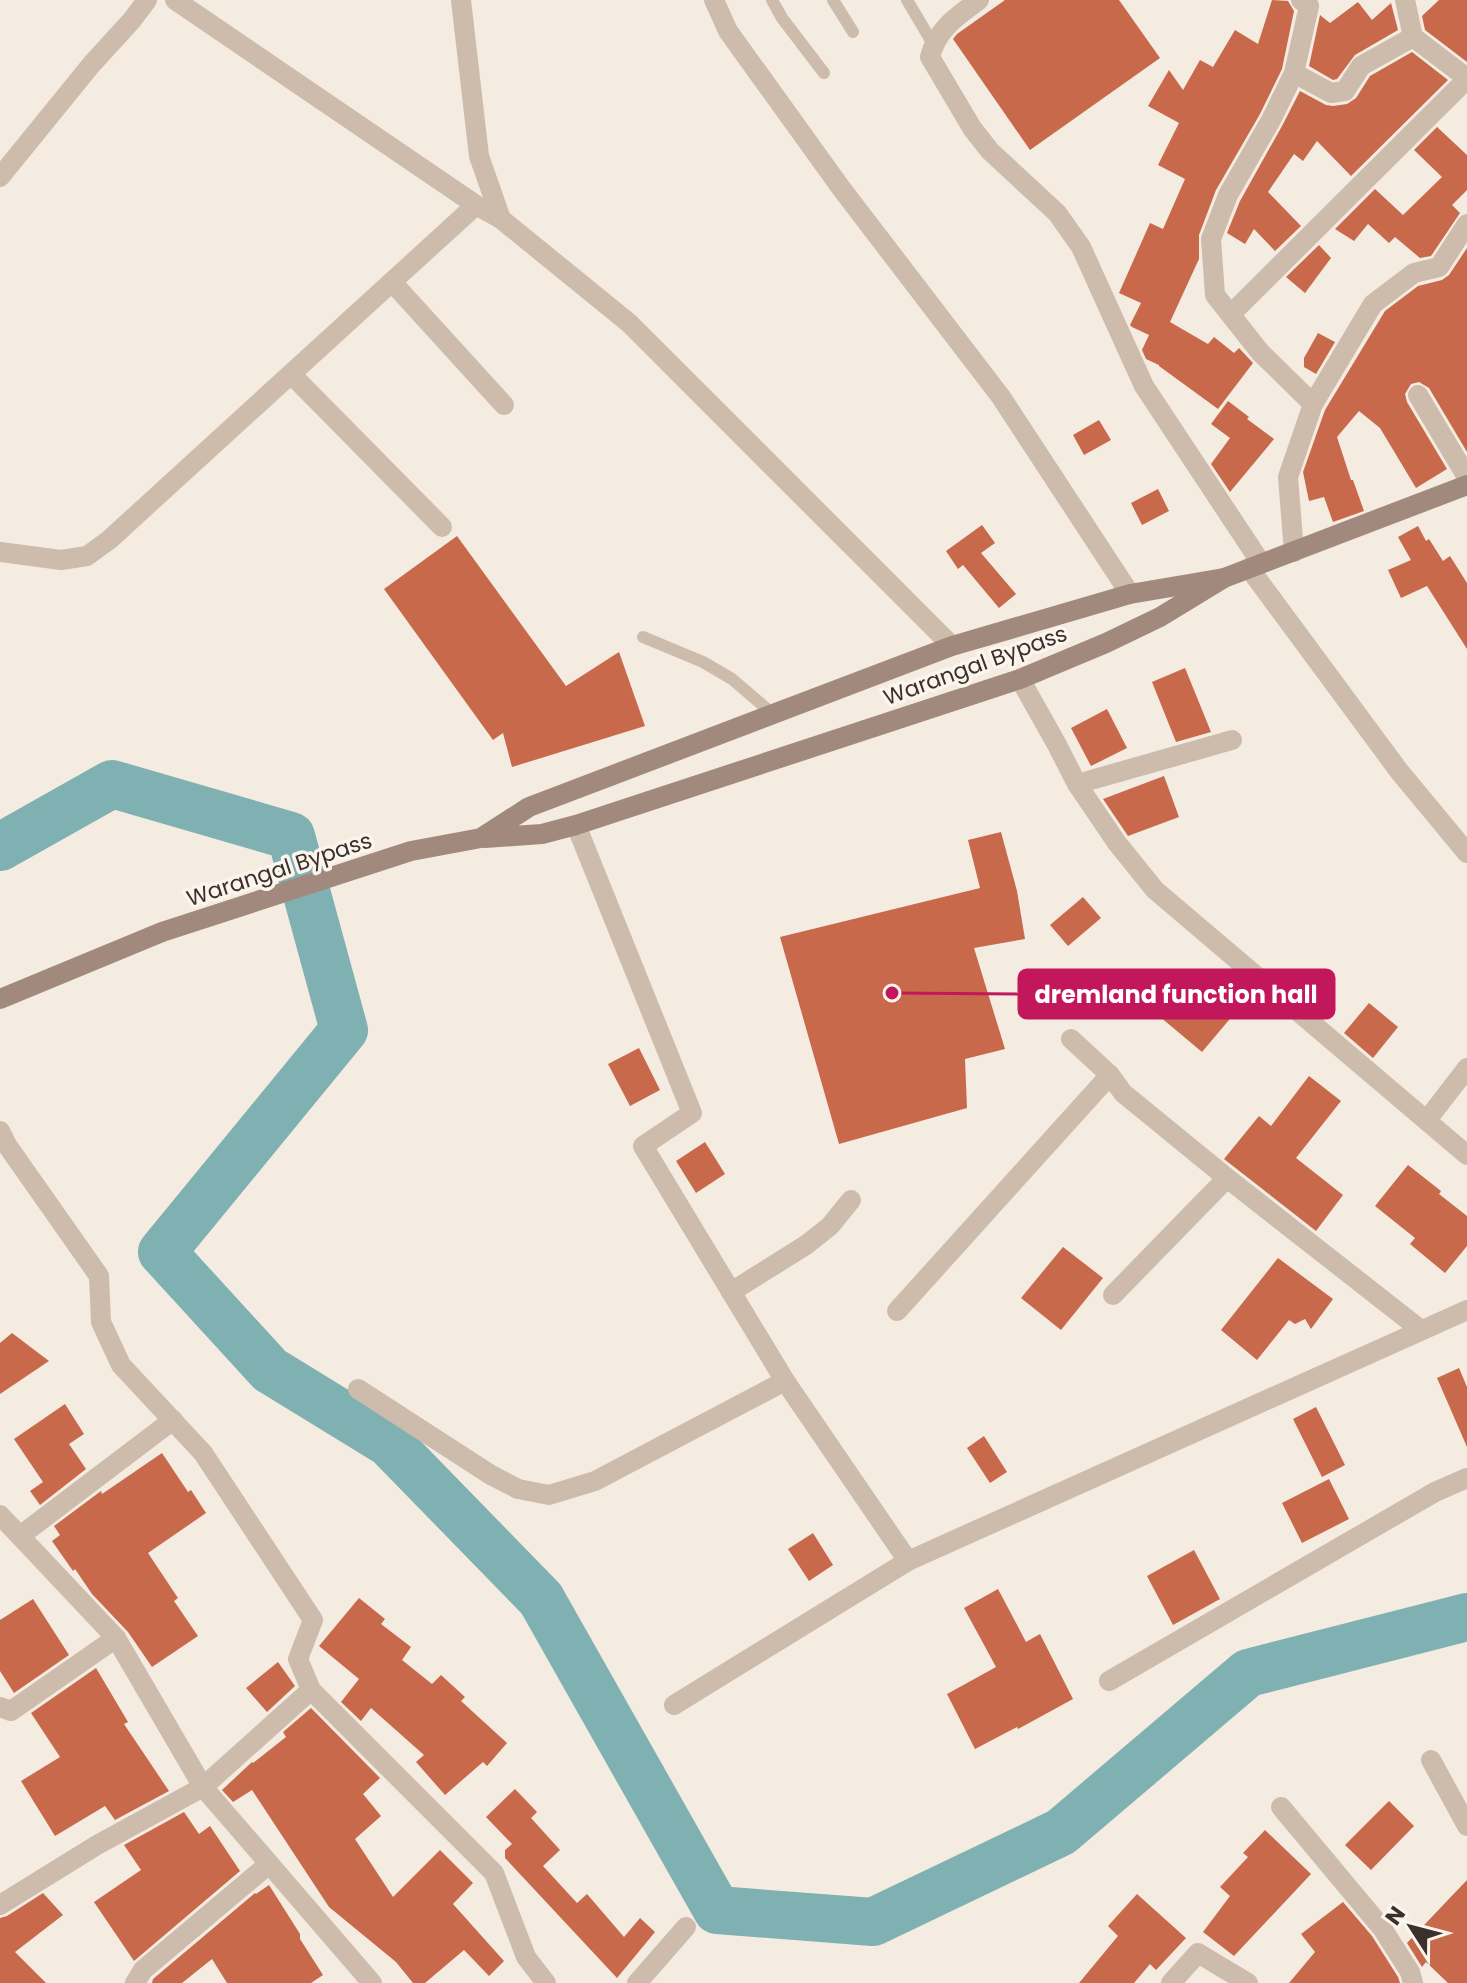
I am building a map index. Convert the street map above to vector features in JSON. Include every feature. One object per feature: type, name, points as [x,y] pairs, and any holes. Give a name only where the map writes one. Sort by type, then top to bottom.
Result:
[{"type":"main road","name":"Warangal Bypass","points":[[0,999],[162,932],[411,851],[481,838],[542,834],[576,825],[1020,679],[1160,617],[1224,578],[1467,485]]},
{"type":"main road","points":[[481,838],[529,807],[952,646],[1130,594],[1224,578]]},
{"type":"street","points":[[0,177],[147,0]]},
{"type":"street","points":[[175,0],[501,219],[629,323],[952,646]]},
{"type":"street","points":[[461,0],[479,156],[501,219]]},
{"type":"street","points":[[714,0],[728,31],[841,188],[1001,397],[1130,594]]},
{"type":"street","points":[[979,0],[944,26],[933,44],[930,57],[972,128],[990,151],[1057,213],[1081,247],[1144,386],[1255,566],[1399,771],[1467,853]]},
{"type":"street","points":[[1301,0],[1309,6],[1294,73],[1228,195],[1211,239],[1215,295],[1260,352],[1313,404]]},
{"type":"street","points":[[1231,314],[1467,79],[1413,37],[1405,0]]},
{"type":"street","points":[[1294,73],[1331,93],[1345,91],[1361,66],[1413,37]]},
{"type":"street","points":[[0,552],[61,560],[87,556],[109,540],[476,205]]},
{"type":"street","points":[[1294,552],[1288,477],[1313,404],[1373,304],[1414,273],[1439,267],[1467,224]]},
{"type":"street","points":[[392,282],[504,405]]},
{"type":"street","points":[[291,374],[442,527]]},
{"type":"street","points":[[1418,395],[1467,477]]},
{"type":"street","points":[[1020,679],[1077,784],[1117,843],[1155,890],[1467,1155]]},
{"type":"street","points":[[1077,784],[1232,740]]},
{"type":"street","points":[[576,825],[692,1113],[643,1146],[785,1381],[908,1561]]},
{"type":"street","points":[[1071,1039],[1110,1075],[1123,1093],[1421,1330]]},
{"type":"street","points":[[1427,1120],[1467,1068]]},
{"type":"street","points":[[897,1311],[1110,1075]]},
{"type":"street","points":[[0,1131],[99,1276],[101,1322],[121,1365],[203,1453],[313,1620],[298,1659],[311,1690],[494,1873],[526,1957],[546,1983]]},
{"type":"street","points":[[1113,1295],[1227,1178]]},
{"type":"street","points":[[731,1292],[806,1245],[830,1226],[851,1200]]},
{"type":"street","points":[[674,1705],[908,1561],[1467,1310]]},
{"type":"street","points":[[358,1389],[491,1475],[518,1489],[549,1495],[595,1481],[785,1381]]},
{"type":"street","points":[[20,1536],[173,1420]]},
{"type":"street","points":[[1109,1681],[1435,1492],[1467,1478]]},
{"type":"street","points":[[0,1515],[116,1638],[203,1787],[372,1983]]},
{"type":"street","points":[[0,1707],[11,1711],[116,1638]]},
{"type":"street","points":[[0,1905],[97,1845],[203,1787],[311,1690]]},
{"type":"street","points":[[1431,1760],[1467,1826]]},
{"type":"street","points":[[1281,1807],[1382,1928],[1410,1972],[1413,1983]]},
{"type":"street","points":[[135,1983],[143,1970],[269,1864]]},
{"type":"street","points":[[637,1983],[686,1927]]},
{"type":"street","points":[[1171,1983],[1198,1953],[1248,1983]]},
{"type":"lane","points":[[772,0],[824,73]]},
{"type":"lane","points":[[833,0],[853,32]]},
{"type":"lane","points":[[907,0],[933,44]]},
{"type":"lane","points":[[643,637],[703,662],[732,679],[773,714]]},
{"type":"building","points":[[1005,0],[1119,0],[1160,58],[1030,150],[953,39]]},
{"type":"building","points":[[1272,0],[1288,1],[1294,11],[1282,69],[1216,190],[1199,235],[1199,259],[1170,322],[1208,344],[1214,337],[1234,353],[1239,348],[1253,363],[1218,409],[1159,365],[1146,359],[1142,350],[1149,335],[1130,325],[1141,303],[1119,293],[1150,223],[1163,229],[1185,179],[1158,165],[1179,123],[1148,106],[1169,70],[1183,90],[1200,60],[1213,67],[1235,30],[1258,44]]},
{"type":"building","points":[[1439,0],[1467,0],[1467,62],[1425,30],[1422,16]]},
{"type":"building","points":[[1358,2],[1372,20],[1391,3],[1398,30],[1355,55],[1333,80],[1309,66],[1320,15],[1330,23]]},
{"type":"building","points":[[1412,52],[1448,80],[1351,176],[1317,141],[1303,161],[1294,154],[1268,192],[1301,226],[1275,251],[1254,229],[1245,244],[1227,233],[1240,201],[1300,91],[1326,105],[1347,104],[1356,98],[1370,76]]},
{"type":"building","points":[[1437,127],[1467,155],[1467,190],[1452,205],[1460,213],[1431,256],[1420,258],[1395,237],[1389,243],[1368,224],[1354,241],[1335,229],[1375,189],[1403,215],[1442,177],[1414,150]]},
{"type":"building","points":[[1319,245],[1331,258],[1305,293],[1286,277]]},
{"type":"building","points":[[1467,248],[1467,452],[1429,388],[1419,382],[1411,384],[1405,394],[1407,402],[1447,469],[1416,488],[1380,428],[1359,411],[1337,437],[1364,511],[1333,522],[1324,497],[1309,501],[1303,472],[1325,410],[1385,311],[1418,286],[1449,275]]},
{"type":"building","points":[[1318,333],[1335,342],[1316,374],[1304,367],[1304,358]]},
{"type":"building","points":[[1228,401],[1274,439],[1230,492],[1211,464],[1230,438],[1211,424]]},
{"type":"building","points":[[1099,420],[1111,440],[1084,455],[1073,435]]},
{"type":"building","points":[[1158,489],[1169,511],[1142,525],[1131,503]]},
{"type":"building","points":[[982,525],[995,543],[981,553],[1016,594],[999,608],[963,565],[958,569],[946,551]]},
{"type":"building","points":[[1418,526],[1443,561],[1450,556],[1467,583],[1467,649],[1427,586],[1401,598],[1388,570],[1411,560],[1398,537]]},
{"type":"building","points":[[457,536],[566,686],[619,652],[645,726],[512,767],[503,733],[493,740],[384,589]]},
{"type":"building","points":[[1185,668],[1211,732],[1176,742],[1152,682]]},
{"type":"building","points":[[1107,709],[1127,748],[1091,766],[1071,728]]},
{"type":"building","points":[[1164,776],[1179,817],[1128,836],[1103,799]]},
{"type":"building","points":[[1001,832],[1017,891],[1025,939],[974,948],[1005,1049],[965,1059],[967,1108],[839,1144],[780,937],[980,888],[968,840]]},
{"type":"building","points":[[1083,897],[1101,918],[1068,946],[1050,925]]},
{"type":"building","points":[[1185,974],[1234,1014],[1202,1052],[1153,1011]]},
{"type":"building","points":[[1369,1003],[1398,1027],[1373,1058],[1344,1033]]},
{"type":"building","points":[[639,1048],[660,1090],[630,1106],[608,1064]]},
{"type":"building","points":[[1309,1076],[1341,1101],[1296,1158],[1343,1195],[1316,1231],[1224,1159],[1259,1116],[1271,1126]]},
{"type":"building","points":[[705,1142],[725,1174],[696,1193],[676,1161]]},
{"type":"building","points":[[1408,1165],[1467,1216],[1467,1246],[1445,1273],[1410,1244],[1415,1238],[1375,1206]]},
{"type":"building","points":[[1063,1247],[1103,1278],[1061,1330],[1021,1298]]},
{"type":"building","points":[[1278,1258],[1333,1299],[1311,1329],[1305,1319],[1295,1324],[1289,1320],[1257,1360],[1221,1330]]},
{"type":"building","points":[[12,1333],[49,1361],[0,1394],[0,1343]]},
{"type":"building","points":[[1459,1368],[1467,1387],[1467,1447],[1437,1378]]},
{"type":"building","points":[[65,1404],[84,1434],[69,1444],[86,1469],[40,1505],[30,1491],[43,1482],[14,1439]]},
{"type":"building","points":[[1316,1407],[1345,1465],[1322,1477],[1293,1419]]},
{"type":"building","points":[[984,1436],[1007,1472],[990,1483],[967,1448]]},
{"type":"building","points":[[162,1453],[206,1513],[148,1553],[178,1598],[174,1601],[198,1636],[152,1667],[128,1632],[92,1594],[52,1541],[60,1535],[54,1526],[101,1491],[102,1494]]},
{"type":"building","points":[[1329,1479],[1349,1519],[1302,1543],[1282,1503]]},
{"type":"building","points":[[813,1533],[833,1565],[809,1581],[788,1549]]},
{"type":"building","points":[[1194,1550],[1220,1599],[1173,1625],[1147,1576]]},
{"type":"building","points":[[998,1589],[1026,1642],[1040,1634],[1073,1699],[975,1749],[947,1694],[996,1667],[964,1608]]},
{"type":"building","points":[[359,1598],[385,1619],[381,1624],[411,1647],[402,1660],[432,1684],[441,1675],[465,1697],[461,1701],[507,1743],[487,1766],[483,1762],[445,1795],[416,1762],[424,1755],[371,1708],[361,1721],[341,1702],[359,1679],[319,1646]]},
{"type":"building","points":[[33,1599],[69,1655],[14,1693],[0,1671],[0,1620]]},
{"type":"building","points":[[278,1662],[295,1686],[267,1712],[246,1688]]},
{"type":"building","points":[[96,1668],[128,1722],[124,1724],[169,1791],[115,1820],[105,1806],[55,1836],[21,1781],[60,1757],[31,1713]]},
{"type":"building","points":[[311,1708],[380,1778],[363,1794],[381,1816],[355,1839],[393,1897],[440,1850],[473,1883],[453,1904],[504,1961],[489,1976],[464,1950],[425,1983],[413,1983],[396,1962],[329,1907],[252,1790],[233,1802],[222,1790],[252,1762],[286,1737],[283,1732]]},
{"type":"building","points":[[515,1789],[537,1812],[531,1818],[560,1850],[543,1866],[577,1903],[587,1894],[624,1937],[640,1918],[655,1932],[617,1978],[505,1858],[505,1850],[512,1844],[486,1817]]},
{"type":"building","points":[[1389,1801],[1414,1826],[1371,1870],[1345,1845]]},
{"type":"building","points":[[184,1812],[199,1834],[210,1826],[240,1871],[134,1961],[94,1902],[141,1870],[124,1845]]},
{"type":"building","points":[[1265,1830],[1311,1874],[1234,1956],[1203,1932],[1230,1896],[1220,1887],[1248,1857],[1243,1853]]},
{"type":"building","points":[[1467,1880],[1467,1983],[1448,1983],[1426,1962],[1422,1967],[1407,1943]]},
{"type":"building","points":[[269,1885],[323,1975],[311,1983],[227,1983],[212,1959],[182,1983],[152,1983],[255,1893]]},
{"type":"building","points":[[43,1893],[63,1915],[15,1952],[46,1983],[0,1983],[0,1918]]},
{"type":"building","points":[[1137,1894],[1186,1938],[1156,1970],[1150,1964],[1134,1983],[1079,1983],[1118,1936],[1108,1926]]},
{"type":"building","points":[[1343,1902],[1372,1936],[1400,1983],[1289,1983],[1315,1952],[1301,1934]]},
{"type":"waterway","points":[[0,847],[112,784],[291,836],[344,1030],[162,1252],[270,1370],[389,1443],[541,1599],[717,1910],[873,1922],[1061,1832],[1248,1673],[1467,1617]]},
{"type":"place","name":"dremland function hall","points":[[892,993]]}]
